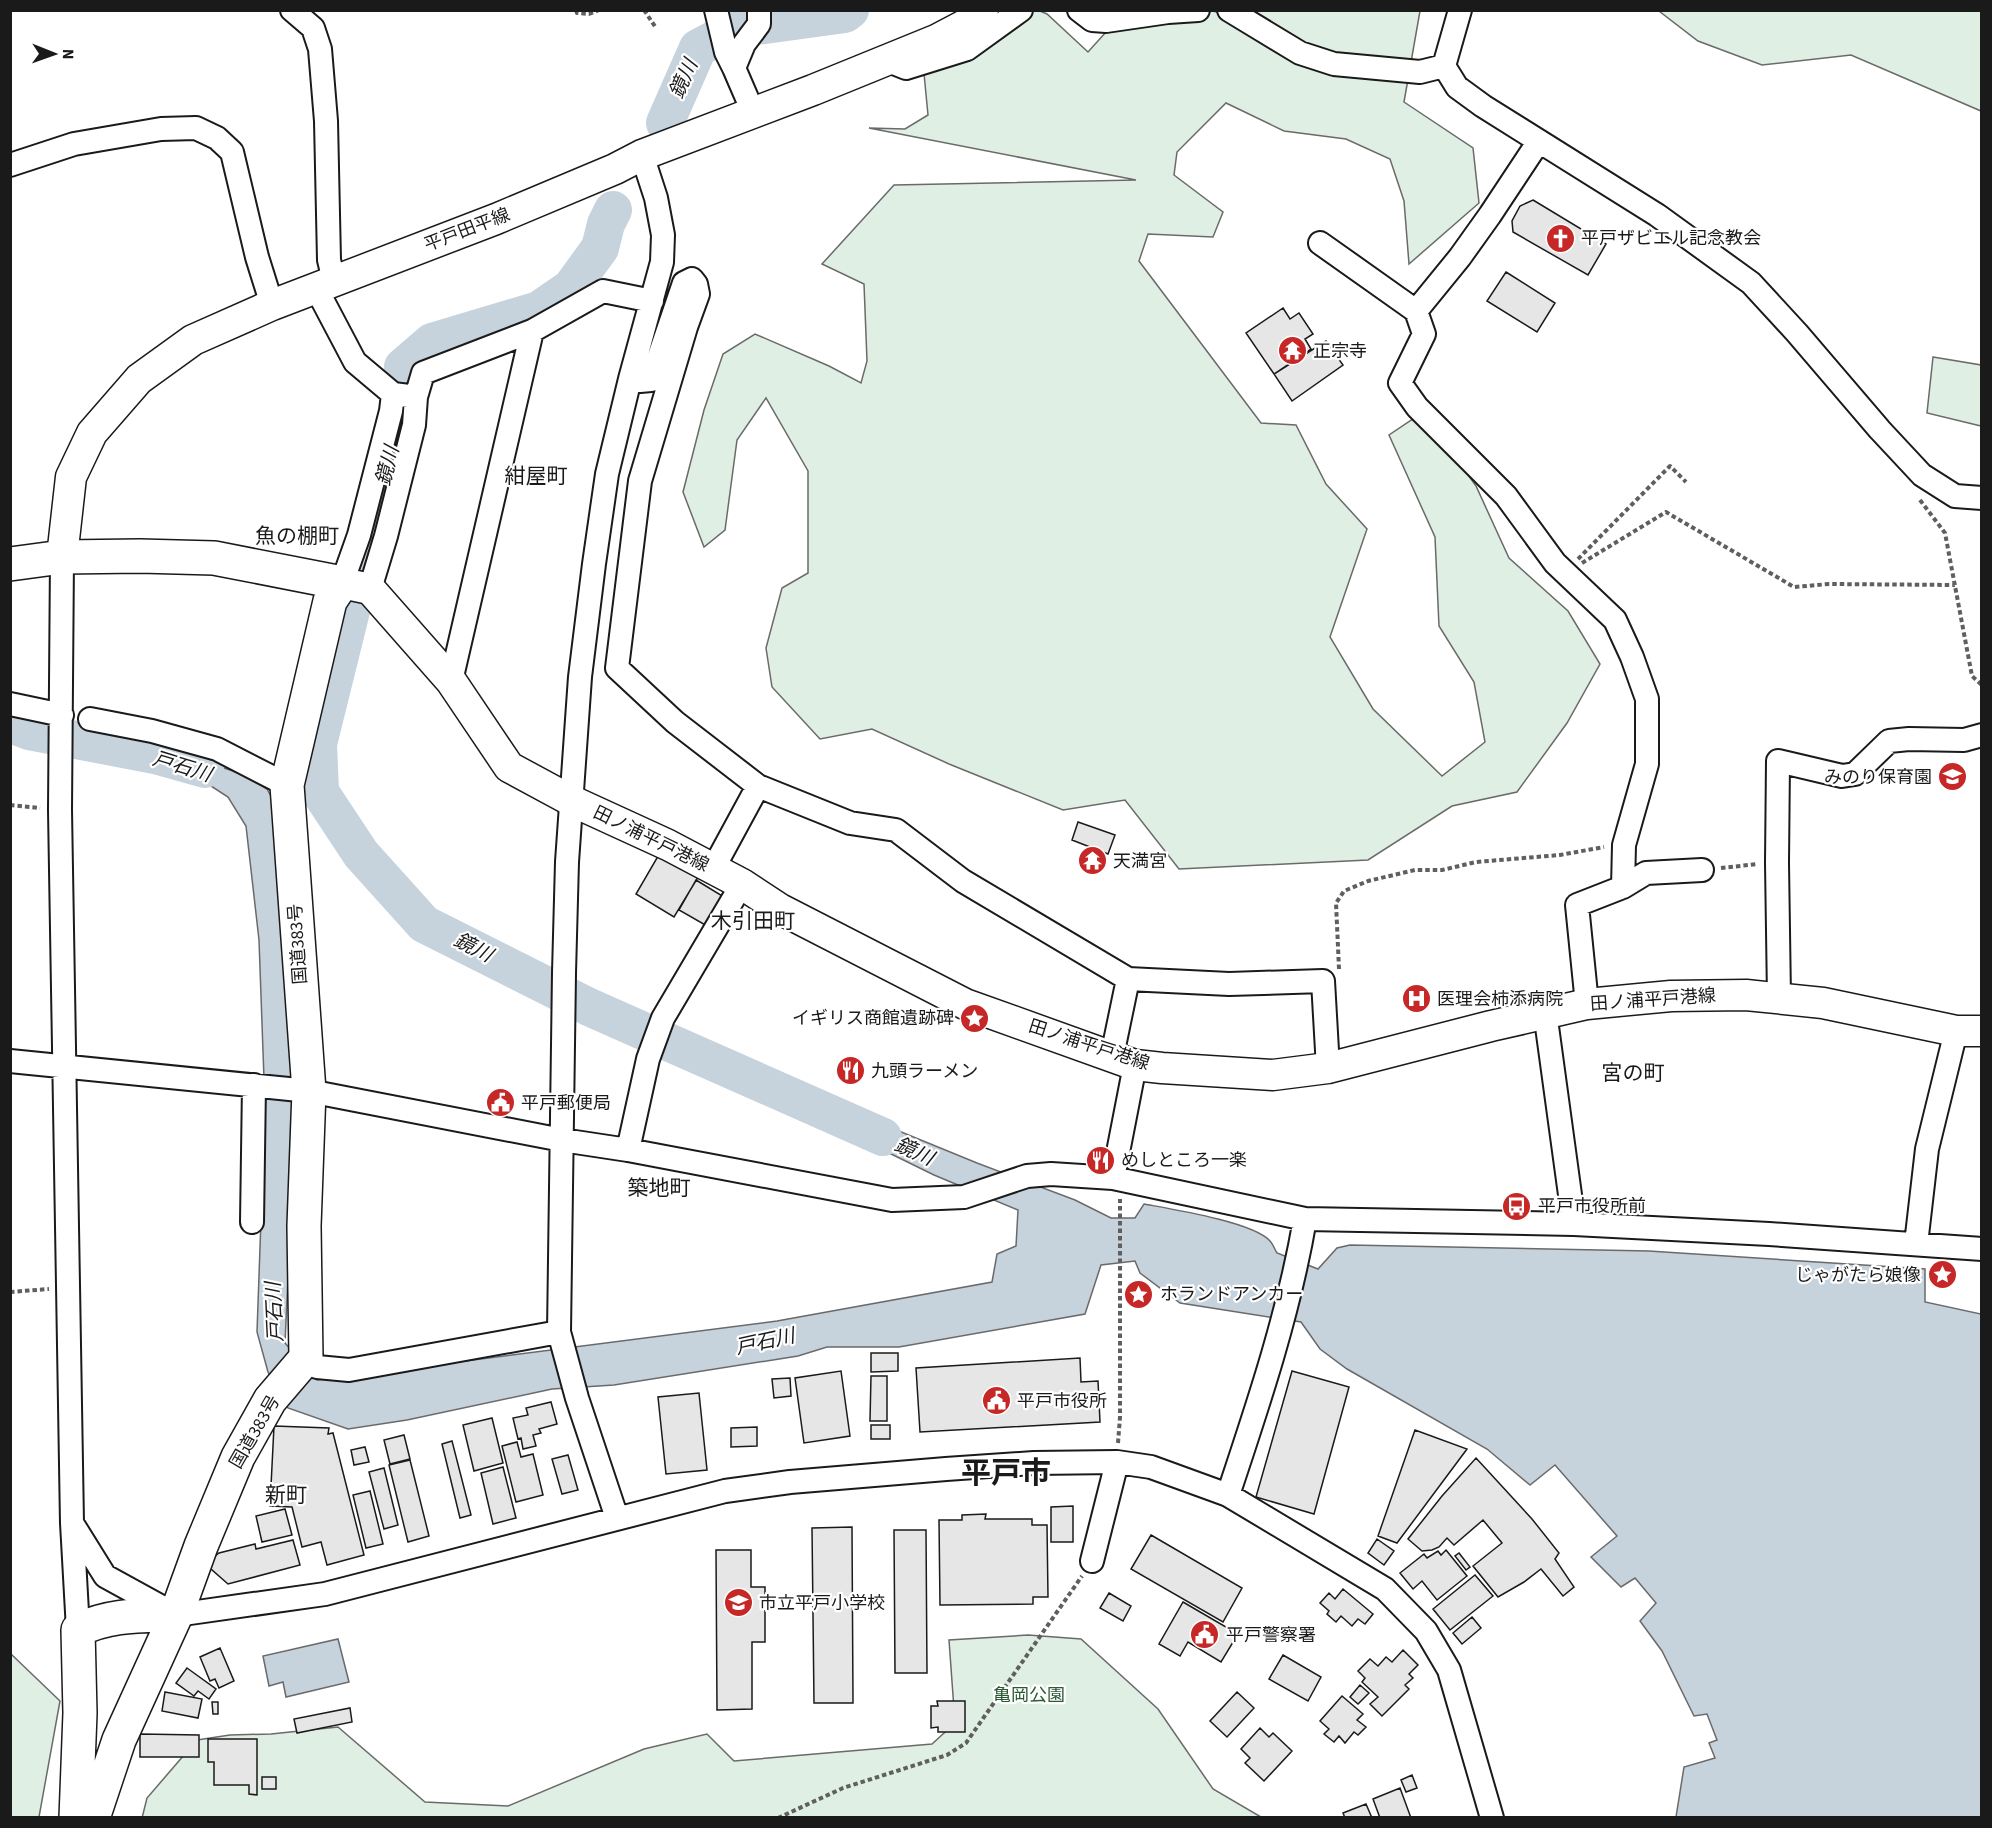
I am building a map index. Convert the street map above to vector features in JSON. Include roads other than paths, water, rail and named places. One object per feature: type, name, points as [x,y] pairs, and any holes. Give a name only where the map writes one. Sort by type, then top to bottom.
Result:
[{"type":"highway","points":[[10,564],[62,557],[214,558],[356,586]]},
{"type":"highway","name":"国道383号","points":[[93,1818],[119,1740],[176,1615],[201,1546],[238,1457],[270,1400],[306,1358],[304,1226],[309,1091],[287,785],[330,601],[356,586]]},
{"type":"highway","points":[[76,1818],[80,1713],[78,1630],[98,1621],[124,1617],[176,1615]]},
{"type":"main road","name":"平戸田平線","points":[[62,557],[71,477],[92,433],[139,379],[193,340],[272,304],[552,196],[642,155],[936,40],[974,21],[983,10]]},
{"type":"main road","name":"田ノ浦平戸港線","points":[[356,586],[451,681],[509,767],[572,801],[668,845],[742,884],[780,909],[965,1004],[1124,1060],[1162,1068],[1273,1075],[1328,1068],[1545,1012],[1587,1004],[1671,996],[1746,995],[1823,1003],[1969,1031]]},
{"type":"street","points":[[292,10],[313,28],[320,49],[326,121],[328,260],[325,285],[355,362],[407,396]]},
{"type":"street","points":[[886,60],[906,68],[967,49],[1020,10]]},
{"type":"street","points":[[1079,10],[1092,20],[1106,21],[1198,10]]},
{"type":"street","points":[[1228,10],[1300,53],[1334,64],[1420,72],[1444,66]]},
{"type":"street","points":[[1460,10],[1444,66],[1456,87],[1657,215],[1751,284],[1922,475],[1955,496],[1982,498]]},
{"type":"street","points":[[735,55],[759,17]]},
{"type":"street","points":[[718,19],[735,55],[753,112]]},
{"type":"street","points":[[10,165],[74,144],[161,129],[196,128],[217,138],[232,152],[257,256],[272,304]]},
{"type":"street","points":[[1416,311],[1460,257],[1539,141]]},
{"type":"street","points":[[617,1518],[577,1398],[559,1332],[564,973],[567,862],[580,677],[594,564],[607,474],[662,262],[663,235],[656,198],[642,155]]},
{"type":"street","points":[[1320,243],[1416,311],[1424,334],[1400,383],[1417,407],[1506,496],[1555,563],[1615,620],[1632,657],[1647,699],[1647,764],[1625,840],[1623,887]]},
{"type":"street","points":[[630,379],[651,380],[684,283],[692,279],[696,284],[698,294],[640,481],[617,668],[675,722],[758,786],[850,823],[896,830],[963,881],[1128,979],[1229,984],[1323,981],[1328,1068]]},
{"type":"street","points":[[356,586],[359,535],[391,411],[407,396],[423,373],[532,331],[603,291],[652,301]]},
{"type":"street","points":[[451,681],[532,331]]},
{"type":"street","points":[[62,557],[60,810],[72,1523],[78,1630]]},
{"type":"street","points":[[10,704],[62,715]]},
{"type":"street","points":[[90,719],[152,731],[217,749],[287,785]]},
{"type":"street","points":[[1779,998],[1778,761],[1842,776],[1855,774],[1889,741],[1964,740],[1982,735]]},
{"type":"street","points":[[713,869],[758,786]]},
{"type":"street","points":[[1587,1004],[1577,905],[1623,887],[1646,873],[1702,870]]},
{"type":"street","points":[[628,1150],[648,1059],[663,1018],[742,884]]},
{"type":"street","points":[[1117,1189],[1128,979]]},
{"type":"street","points":[[1545,1012],[1574,1224]]},
{"type":"street","points":[[1916,1244],[1927,1149],[1969,1031]]},
{"type":"street","points":[[10,1061],[309,1091],[892,1200],[964,1197],[1027,1176],[1051,1173],[1117,1189],[1305,1219],[1574,1224],[1982,1249]]},
{"type":"street","points":[[252,1222],[258,1086]]},
{"type":"street","points":[[1228,1494],[1252,1421],[1298,1261],[1305,1219]]},
{"type":"street","points":[[306,1358],[317,1367],[349,1370],[559,1332]]},
{"type":"street","points":[[72,1523],[105,1576],[176,1615],[326,1594],[725,1491],[790,1482],[1034,1463],[1117,1462],[1151,1467],[1228,1494],[1385,1589],[1426,1631],[1449,1670],[1492,1818]]},
{"type":"street","points":[[1092,1561],[1117,1462]]},
{"type":"water","points":[[161,747],[242,774],[267,789],[277,807],[298,1060],[285,1343],[317,1380],[777,1321],[992,1282],[997,1254],[1016,1246],[1018,1210],[934,1175],[836,1127],[838,1106],[1075,1200],[1111,1218],[1135,1218],[1144,1204],[1211,1217],[1261,1234],[1271,1242],[1277,1253],[1318,1269],[1337,1248],[1350,1245],[1649,1251],[1925,1269],[1925,1302],[1981,1314],[1981,1817],[1676,1817],[1684,1767],[1715,1758],[1709,1743],[1717,1740],[1707,1714],[1694,1716],[1662,1651],[1640,1621],[1656,1603],[1635,1578],[1621,1587],[1591,1557],[1617,1536],[1555,1465],[1530,1485],[1487,1449],[1347,1369],[1320,1349],[1301,1322],[1180,1303],[1140,1273],[1135,1261],[1101,1265],[1085,1314],[899,1347],[827,1347],[798,1356],[614,1385],[552,1389],[407,1420],[348,1429],[288,1408],[268,1372],[257,1332],[265,1107],[259,940],[246,826],[228,797],[208,784],[150,762]]},
{"type":"water","points":[[338,1639],[349,1682],[286,1697],[283,1682],[269,1686],[263,1656]]},
{"type":"waterway","name":"鏡川","points":[[665,123],[698,48],[734,29],[845,14],[850,10]]},
{"type":"waterway","name":"鏡川","points":[[396,436],[403,367],[432,342],[539,310],[571,288],[600,248],[606,224],[613,210]]},
{"type":"waterway","name":"鏡川","points":[[378,502],[318,744],[320,792],[361,854],[424,924],[589,1007],[883,1137]]},
{"type":"waterway","name":"戸石川","points":[[10,724],[29,731],[155,755],[205,769]]},
{"type":"place","name":"平戸ザビエル記念教会","points":[[1560,238]]},
{"type":"place","name":"正宗寺","points":[[1292,351]]},
{"type":"place","name":"みのり保育園","points":[[1953,777]]},
{"type":"place","name":"天満宮","points":[[1092,861]]},
{"type":"place","name":"医理会柿添病院","points":[[1416,999]]},
{"type":"place","name":"イギリス商館遺跡碑","points":[[975,1018]]},
{"type":"place","name":"九頭ラーメン","points":[[850,1071]]},
{"type":"place","name":"平戸郵便局","points":[[500,1103]]},
{"type":"place","name":"めしところ一楽","points":[[1100,1160]]},
{"type":"place","name":"平戸市役所前","points":[[1517,1206]]},
{"type":"place","name":"じゃがたら娘像","points":[[1942,1275]]},
{"type":"place","name":"ホランドアンカー","points":[[1139,1294]]},
{"type":"place","name":"平戸市役所","points":[[996,1401]]},
{"type":"place","name":"市立平戸小学校","points":[[738,1603]]},
{"type":"place","name":"平戸警察署","points":[[1205,1635]]},
{"type":"district","name":"紺屋町","points":[[536,476]]},
{"type":"district","name":"魚の棚町","points":[[297,536]]},
{"type":"district","name":"木引田町","points":[[753,921]]},
{"type":"district","name":"宮の町","points":[[1633,1073]]},
{"type":"district","name":"築地町","points":[[659,1188]]},
{"type":"district","name":"平戸市","points":[[1006,1473]]},
{"type":"district","name":"新町","points":[[286,1495]]},
{"type":"park label","name":"亀岡公園","points":[[1029,1695]]}]
